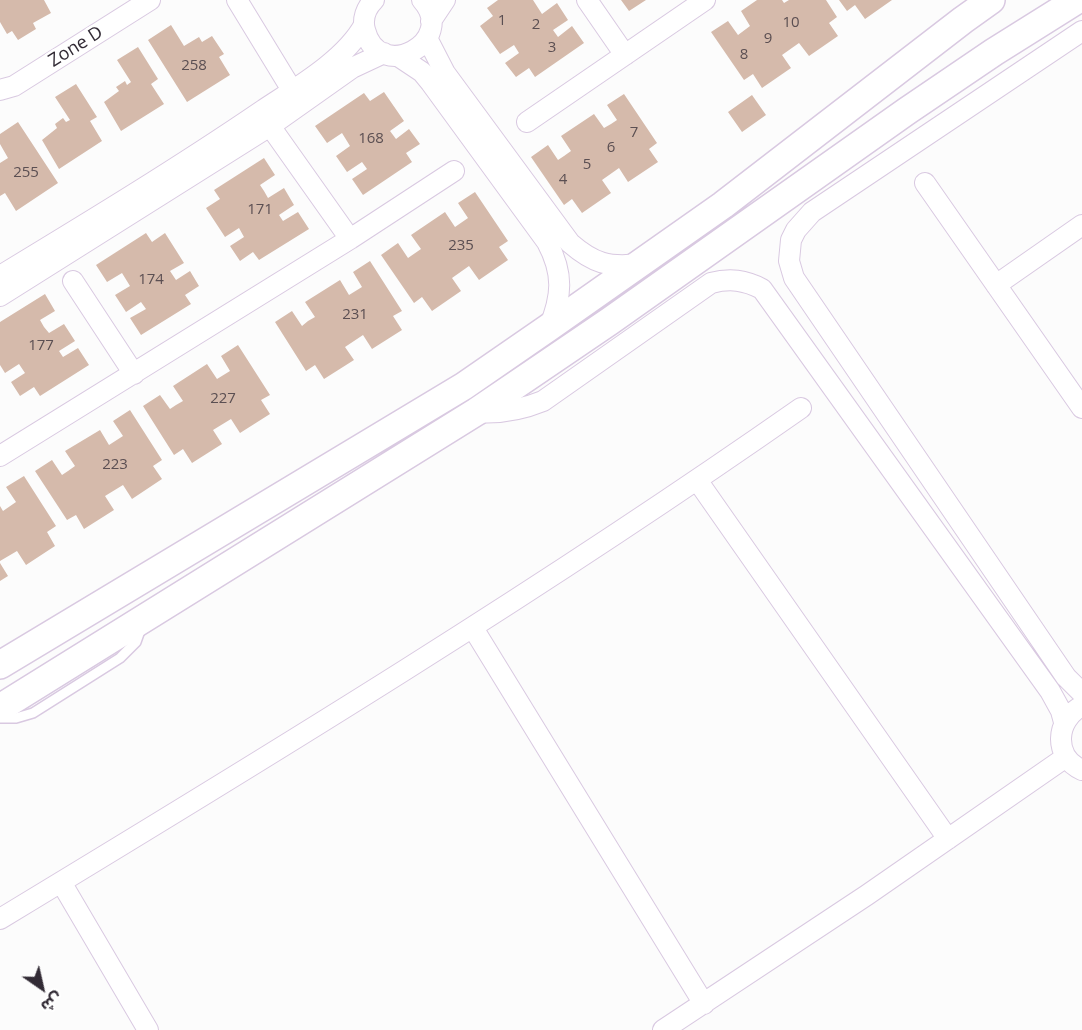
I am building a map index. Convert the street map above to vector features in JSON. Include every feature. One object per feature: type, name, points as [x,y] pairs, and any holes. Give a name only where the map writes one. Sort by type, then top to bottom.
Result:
[{"type":"street","name":"Zone D","points":[[0,90],[14,86],[150,0]]},
{"type":"street","points":[[237,0],[296,97]]},
{"type":"street","points":[[0,296],[270,126],[358,36],[364,25],[365,14],[374,0]]},
{"type":"street","points":[[422,0],[429,11],[429,29],[445,73],[570,243],[583,255],[601,263],[620,266],[639,264]]},
{"type":"street","points":[[0,276],[296,97],[362,62],[415,51],[445,0]]},
{"type":"street","points":[[587,0],[625,55]]},
{"type":"street","points":[[527,122],[705,0]]},
{"type":"street","points":[[0,665],[464,386],[723,205],[991,0]]},
{"type":"street","points":[[994,52],[1018,19],[1044,0]]},
{"type":"street","points":[[0,708],[476,412],[994,52],[1077,0]]},
{"type":"street","points":[[364,25],[370,42],[422,72],[547,242],[555,257],[559,272],[560,291],[556,310],[548,328]]},
{"type":"street","points":[[1082,31],[812,212],[796,230],[789,250],[791,271],[840,346],[1066,677],[1082,693]]},
{"type":"street","points":[[270,126],[350,239]]},
{"type":"street","points":[[0,456],[350,239],[454,171]]},
{"type":"street","points":[[925,183],[1082,408]]},
{"type":"street","points":[[996,285],[1082,225]]},
{"type":"street","points":[[476,412],[510,412],[543,401],[701,288],[722,280],[743,281],[762,289],[1050,691],[1064,722]]},
{"type":"street","points":[[73,282],[134,374]]},
{"type":"street","points":[[816,364],[840,346]]},
{"type":"street","points":[[0,919],[473,628],[697,480],[801,408]]},
{"type":"street","points":[[697,480],[948,839]]},
{"type":"street","points":[[473,628],[704,1004]]},
{"type":"street","points":[[1082,706],[1074,710],[1064,722],[1060,740],[1066,757],[1082,770]]},
{"type":"street","points":[[663,1030],[1066,757]]},
{"type":"street","points":[[61,882],[148,1030]]},
{"type":"lane","points":[[0,718],[16,718],[33,713],[120,658],[136,642],[144,620]]},
{"type":"building","points":[[0,0],[44,0],[51,13],[33,23],[36,29],[18,40],[12,31],[7,34],[0,22]]},
{"type":"building","points":[[498,0],[533,0],[542,14],[557,3],[568,20],[553,30],[558,37],[572,26],[584,43],[535,77],[529,68],[516,77],[505,63],[519,53],[514,45],[500,54],[480,26],[493,16],[487,8]]},
{"type":"building","points":[[621,0],[646,0],[629,11]]},
{"type":"building","points":[[757,0],[782,0],[784,3],[789,0],[826,0],[837,17],[829,23],[838,36],[809,56],[799,43],[782,55],[791,68],[762,88],[753,74],[744,80],[711,32],[728,21],[738,35],[750,26],[741,11]]},
{"type":"building","points":[[839,0],[892,0],[865,19],[855,5],[847,11]]},
{"type":"building","points":[[171,25],[184,46],[199,37],[202,42],[212,36],[224,54],[219,57],[230,75],[187,102],[148,40]]},
{"type":"building","points":[[138,47],[158,79],[151,84],[164,104],[121,131],[104,102],[119,91],[116,87],[125,81],[127,85],[131,82],[117,60]]},
{"type":"building","points":[[76,84],[97,117],[90,121],[102,141],[59,169],[42,140],[57,128],[55,124],[63,118],[66,122],[70,120],[55,97]]},
{"type":"building","points":[[384,92],[404,121],[390,131],[396,139],[409,129],[420,144],[406,153],[412,162],[363,195],[352,179],[367,169],[362,162],[347,172],[336,156],[350,146],[342,133],[327,143],[315,126],[364,93],[370,101]]},
{"type":"building","points":[[624,94],[657,143],[649,149],[658,162],[628,182],[619,168],[602,180],[611,193],[582,213],[572,199],[564,205],[531,157],[548,145],[558,160],[564,156],[571,151],[561,136],[594,114],[604,128],[617,120],[607,105]]},
{"type":"building","points":[[752,95],[766,115],[742,132],[728,112]]},
{"type":"building","points":[[18,122],[58,183],[16,211],[5,193],[0,196],[0,163],[8,158],[0,144],[0,134]]},
{"type":"building","points":[[264,158],[275,175],[260,185],[268,198],[284,188],[294,205],[279,215],[283,221],[298,212],[309,229],[259,260],[253,252],[240,261],[230,246],[244,237],[239,228],[225,237],[206,208],[220,199],[214,190]]},
{"type":"building","points":[[475,192],[508,241],[499,247],[508,260],[479,280],[469,266],[452,278],[461,291],[432,311],[422,297],[414,303],[381,255],[398,243],[408,258],[421,249],[411,235],[445,212],[455,227],[468,218],[458,203]]},
{"type":"building","points":[[146,233],[152,242],[165,233],[184,263],[170,271],[176,280],[190,271],[199,286],[185,295],[191,304],[141,335],[130,318],[146,309],[141,302],[126,312],[115,295],[130,286],[122,273],[107,282],[96,265]]},
{"type":"building","points":[[370,261],[402,311],[393,316],[402,330],[372,349],[363,335],[345,347],[354,360],[324,379],[315,365],[306,371],[275,322],[292,311],[302,326],[315,317],[305,302],[340,280],[349,295],[362,287],[353,272]]},
{"type":"building","points":[[45,294],[55,311],[40,320],[44,327],[49,333],[64,324],[75,341],[59,351],[63,357],[78,348],[89,365],[40,396],[34,387],[20,396],[11,382],[25,373],[19,364],[5,373],[0,365],[0,322]]},
{"type":"building","points":[[238,345],[270,395],[261,400],[270,414],[240,433],[231,419],[213,430],[222,444],[192,463],[183,449],[174,455],[143,406],[160,395],[170,409],[183,401],[173,386],[207,364],[217,379],[230,371],[221,356]]},
{"type":"building","points":[[130,410],[162,460],[153,466],[162,479],[132,499],[123,485],[105,496],[114,510],[84,529],[76,515],[67,520],[35,471],[52,460],[62,475],[75,466],[65,451],[100,430],[109,445],[123,436],[113,421]]},
{"type":"building","points":[[24,476],[56,526],[47,532],[55,546],[26,565],[17,551],[0,561],[0,506],[3,511],[16,502],[6,487]]},
{"type":"building","points":[[0,563],[8,576],[0,581]]}]
